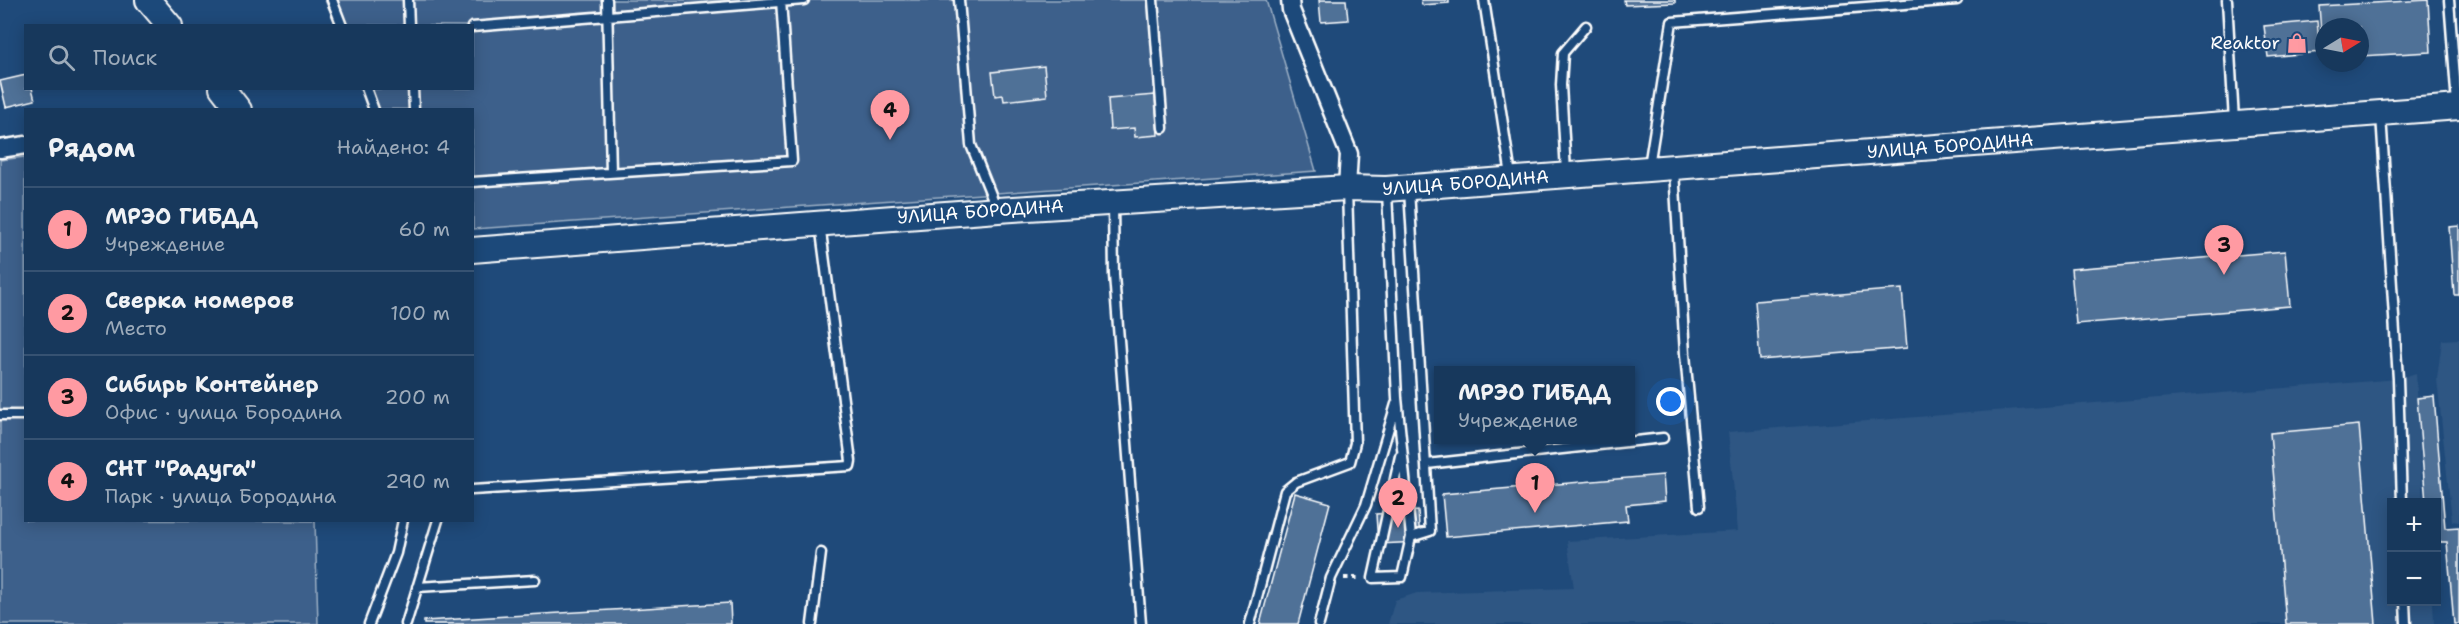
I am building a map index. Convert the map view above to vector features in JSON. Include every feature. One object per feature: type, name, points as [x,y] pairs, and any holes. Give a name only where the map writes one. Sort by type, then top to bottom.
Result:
[{"type":"main road","points":[[148,0],[168,24]]},
{"type":"main road","points":[[224,90],[237,108]]},
{"type":"main road","name":"УЛИЦА БОРОДИНА","points":[[474,250],[998,210],[1512,180],[2458,107]]},
{"type":"street","points":[[1290,0],[1291,10],[1349,154],[1347,188]]},
{"type":"street","points":[[0,149],[24,145]]},
{"type":"lane","points":[[332,0],[341,24]]},
{"type":"lane","points":[[408,0],[409,24]]},
{"type":"lane","points":[[607,0],[611,173]]},
{"type":"lane","points":[[474,27],[608,14],[804,0]]},
{"type":"lane","points":[[959,0],[971,145],[998,210]]},
{"type":"lane","points":[[1154,0],[1163,128]]},
{"type":"lane","points":[[1484,0],[1512,180]]},
{"type":"lane","points":[[1648,170],[1672,22],[1957,0]]},
{"type":"lane","points":[[2227,0],[2234,124]]},
{"type":"lane","points":[[2449,0],[2458,107]]},
{"type":"lane","points":[[474,182],[792,161],[781,1]]},
{"type":"lane","points":[[1567,176],[1560,86],[1563,53],[1586,26]]},
{"type":"lane","points":[[367,90],[373,108]]},
{"type":"lane","points":[[413,90],[414,108]]},
{"type":"lane","points":[[2381,112],[2398,379],[2402,498]]},
{"type":"lane","points":[[1674,168],[1685,354],[1699,507]]},
{"type":"lane","points":[[1250,624],[1285,490],[1296,482],[1350,462],[1355,443],[1347,188]]},
{"type":"lane","points":[[1398,188],[1397,398],[1411,537],[1402,577],[1374,578],[1401,450]]},
{"type":"lane","points":[[1398,188],[1427,464],[1430,531],[1411,537]]},
{"type":"lane","points":[[1113,204],[1114,275],[1141,624]]},
{"type":"lane","points":[[474,490],[849,466],[851,461],[820,224]]},
{"type":"lane","points":[[1319,624],[1331,578],[1366,505],[1397,398]]},
{"type":"lane","points":[[0,415],[24,415]]},
{"type":"lane","points":[[1635,441],[1663,438]]},
{"type":"lane","points":[[1427,464],[1609,444]]},
{"type":"lane","points":[[369,624],[396,553],[403,522]]},
{"type":"lane","points":[[406,624],[437,522]]},
{"type":"lane","points":[[812,624],[821,553]]},
{"type":"lane","points":[[417,587],[535,580]]},
{"type":"lane","points":[[2405,606],[2406,624]]},
{"type":"path","points":[[1331,578],[1374,578]]},
{"type":"shaded area","points":[[325,0],[1266,0],[1316,171],[474,229],[474,108],[371,108],[363,90],[474,90],[474,24],[336,24]]},
{"type":"shaded area","points":[[24,157],[24,522],[315,522],[318,624],[0,624],[0,160]]},
{"type":"shaded area","points":[[2459,339],[2459,522],[2452,521],[2437,379],[2442,340]]},
{"type":"shaded area","points":[[2416,373],[2423,498],[2387,498],[2387,606],[2433,606],[2434,624],[1388,624],[1395,600],[1417,593],[1574,588],[1567,541],[1738,531],[1728,432],[2398,379]]},
{"type":"building","points":[[1319,0],[1346,0],[1348,20],[1321,22]]},
{"type":"building","points":[[1421,0],[1449,0],[1449,3],[1422,5]]},
{"type":"building","points":[[1624,0],[1675,0],[1675,3],[1625,5]]},
{"type":"building","points":[[2428,0],[2431,52],[2369,55],[2369,18],[2320,18],[2319,6]]},
{"type":"building","points":[[2315,21],[2315,52],[2268,57],[2264,26]]},
{"type":"building","points":[[1044,66],[1047,96],[1004,101],[1003,95],[995,96],[992,72]]},
{"type":"building","points":[[24,75],[24,90],[32,90],[35,100],[6,107],[0,81]]},
{"type":"building","points":[[1155,95],[1158,135],[1135,137],[1134,128],[1110,130],[1108,99]]},
{"type":"building","points":[[2459,226],[2459,295],[2454,295],[2449,227]]},
{"type":"building","points":[[2285,251],[2290,306],[2076,324],[2071,269]]},
{"type":"building","points":[[1902,289],[1907,348],[1760,360],[1755,301]]},
{"type":"building","points":[[2434,396],[2445,528],[2459,527],[2459,624],[2454,624],[2447,542],[2441,542],[2441,498],[2426,498],[2417,398]]},
{"type":"building","points":[[2359,425],[2376,624],[2286,624],[2270,433]]},
{"type":"building","points":[[1663,475],[1665,501],[1626,505],[1628,521],[1446,537],[1442,494]]},
{"type":"building","points":[[1295,493],[1330,503],[1298,624],[1260,624]]},
{"type":"building","points":[[1418,511],[1420,542],[1378,544],[1376,514]]},
{"type":"building","points":[[730,603],[731,624],[424,624],[424,621]]},
{"type":"place","name":"Reaktor","points":[[2297,43]]},
{"type":"place","name":"СНТ \"Радуга\"","points":[[890,140]]},
{"type":"place","name":"Сибирь Контейнер","points":[[2224,275]]},
{"type":"place","name":"МРЭО ГИБДД","points":[[1535,513]]},
{"type":"place","name":"Сверка номеров","points":[[1398,528]]}]
